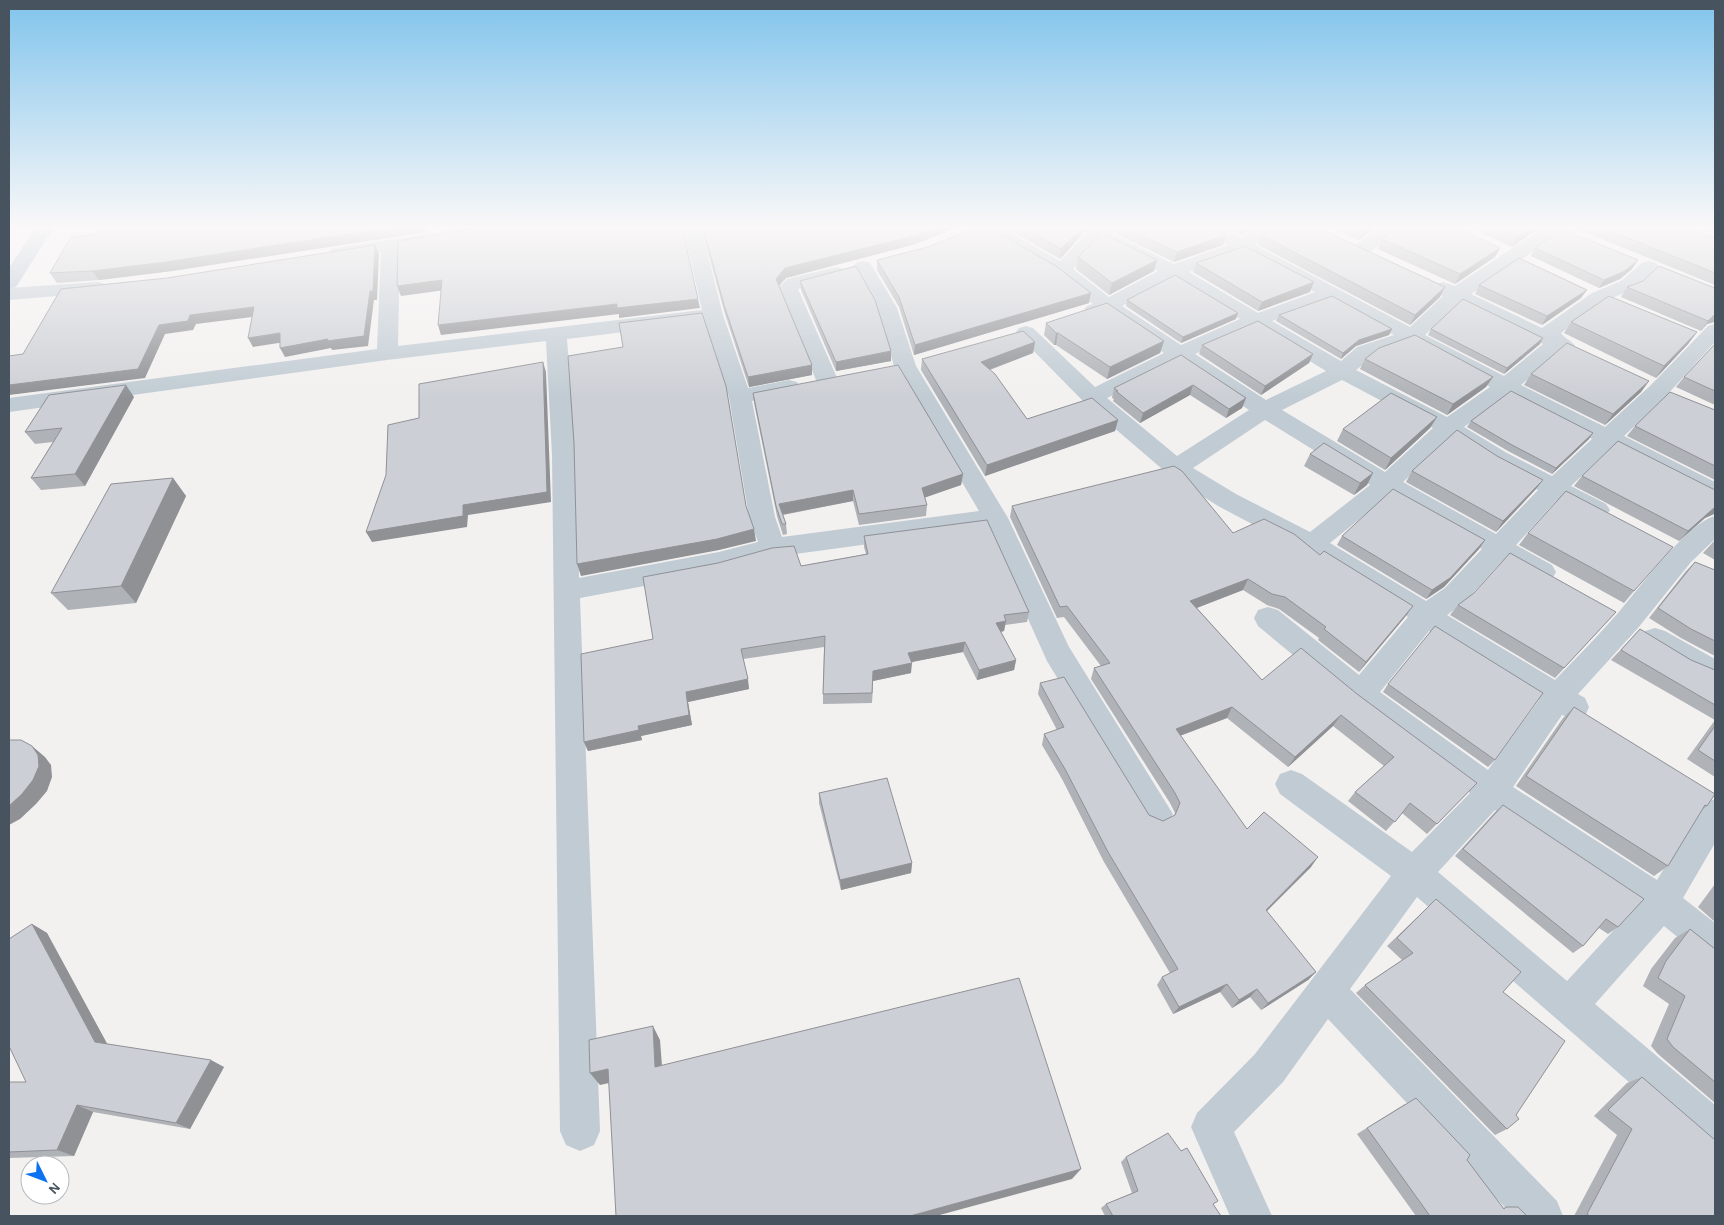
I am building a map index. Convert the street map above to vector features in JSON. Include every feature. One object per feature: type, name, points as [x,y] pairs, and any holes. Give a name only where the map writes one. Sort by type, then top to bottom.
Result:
[{"type":"street","points":[[386,354],[389,284]]},
{"type":"street","points":[[706,284],[740,397],[762,517],[772,548]]},
{"type":"street","points":[[740,397],[837,378],[788,288],[793,284]]},
{"type":"street","points":[[879,284],[905,366],[995,518],[1057,653],[1157,814]]},
{"type":"street","points":[[1080,284],[1108,306],[1178,354],[1265,410],[1387,484],[1560,582]]},
{"type":"street","points":[[1071,318],[1108,306],[1149,284]]},
{"type":"street","points":[[1195,284],[1342,371],[1448,427],[1500,459],[1614,519]]},
{"type":"street","points":[[1315,284],[1506,386],[1715,492]]},
{"type":"street","points":[[1435,284],[1583,355]]},
{"type":"street","points":[[1176,468],[1265,410],[1342,371],[1365,352],[1412,336],[1457,294],[1472,284]]},
{"type":"street","points":[[1557,343],[1550,331],[1591,293],[1629,284]]},
{"type":"street","points":[[9,294],[117,286]]},
{"type":"street","points":[[1092,397],[1178,354],[1256,320],[1332,293]]},
{"type":"street","points":[[1591,293],[1626,308]]},
{"type":"street","points":[[9,405],[386,354],[714,315]]},
{"type":"street","points":[[1026,332],[1092,397],[1176,468],[1227,500],[1312,544],[1599,723]]},
{"type":"street","points":[[556,334],[564,455],[580,1131]]},
{"type":"street","points":[[1361,694],[1425,616],[1455,595],[1501,548],[1554,488],[1659,390],[1706,338]]},
{"type":"street","points":[[1312,544],[1387,484],[1448,427],[1506,386],[1557,343]]},
{"type":"street","points":[[566,590],[719,562],[772,548],[995,518]]},
{"type":"street","points":[[1251,1216],[1211,1127],[1269,1068],[1414,873],[1492,792],[1558,697],[1619,615],[1715,525]]},
{"type":"street","points":[[1619,615],[1662,644],[1715,671]]},
{"type":"street","points":[[1268,618],[1361,694],[1492,792],[1662,903],[1715,944]]},
{"type":"street","points":[[1291,784],[1414,873],[1715,1131]]},
{"type":"street","points":[[1570,1005],[1662,903],[1712,799]]},
{"type":"street","points":[[1326,992],[1542,1216]]},
{"type":"building","points":[[108,284],[373,284],[373,291],[370,291],[364,336],[327,341],[328,339],[280,348],[280,333],[248,338],[254,307],[190,315],[188,321],[159,325],[138,369],[9,385],[9,356],[23,354],[61,289]]},
{"type":"building","points":[[442,284],[695,284],[698,299],[617,308],[617,304],[438,325]]},
{"type":"building","points":[[718,284],[778,284],[812,365],[748,377]]},
{"type":"building","points":[[801,284],[866,284],[875,300],[891,351],[836,362]]},
{"type":"building","points":[[891,284],[1080,284],[1091,293],[915,345],[899,297]]},
{"type":"building","points":[[1157,284],[1190,284],[1238,313],[1183,337],[1127,300]]},
{"type":"building","points":[[1232,284],[1308,284],[1262,302]]},
{"type":"building","points":[[1356,284],[1439,284],[1445,287],[1415,315]]},
{"type":"building","points":[[1575,284],[1587,290],[1547,316],[1479,285]]},
{"type":"building","points":[[1635,284],[1705,284],[1715,288],[1715,314],[1708,321],[1627,287]]},
{"type":"building","points":[[1332,296],[1392,329],[1359,340],[1343,353],[1279,315]]},
{"type":"building","points":[[1609,296],[1697,332],[1664,366],[1571,322]]},
{"type":"building","points":[[1463,299],[1543,338],[1507,368],[1431,329]]},
{"type":"building","points":[[1107,303],[1164,341],[1110,367],[1056,333],[1046,323]]},
{"type":"building","points":[[702,313],[726,386],[746,506],[754,529],[717,539],[577,564],[574,443],[568,356],[623,347],[619,323]]},
{"type":"building","points":[[1258,321],[1313,354],[1265,386],[1202,345]]},
{"type":"building","points":[[1023,331],[1035,342],[981,362],[995,374],[1027,419],[1092,398],[1118,420],[987,465],[922,359]]},
{"type":"building","points":[[1415,335],[1493,377],[1453,404],[1365,359],[1379,348]]},
{"type":"building","points":[[1567,343],[1649,381],[1613,414],[1531,374]]},
{"type":"building","points":[[1715,344],[1715,391],[1684,377]]},
{"type":"building","points":[[1181,355],[1246,398],[1229,409],[1193,385],[1143,413],[1114,388]]},
{"type":"building","points":[[543,362],[547,492],[463,505],[463,516],[366,532],[386,475],[388,425],[419,418],[419,384]]},
{"type":"building","points":[[898,365],[963,474],[922,488],[927,505],[859,514],[853,490],[779,504],[786,524],[782,524],[776,506],[753,393]]},
{"type":"building","points":[[126,385],[75,474],[31,478],[62,428],[25,432],[49,395]]},
{"type":"building","points":[[1511,391],[1593,433],[1556,468],[1471,421]]},
{"type":"building","points":[[1670,392],[1715,410],[1715,466],[1635,426]]},
{"type":"building","points":[[1391,393],[1437,417],[1391,458],[1343,429]]},
{"type":"building","points":[[1457,430],[1497,456],[1543,480],[1503,521],[1412,471]]},
{"type":"building","points":[[1618,441],[1715,490],[1715,507],[1688,531],[1582,476]]},
{"type":"building","points":[[1324,443],[1373,473],[1360,483],[1310,454]]},
{"type":"building","points":[[1174,466],[1182,471],[1233,533],[1264,519],[1294,534],[1320,555],[1324,551],[1413,606],[1366,662],[1324,629],[1326,627],[1285,597],[1272,594],[1248,579],[1190,601],[1262,680],[1301,648],[1357,694],[1477,783],[1437,824],[1410,803],[1395,822],[1355,792],[1394,757],[1341,715],[1295,757],[1232,707],[1176,729],[1247,829],[1264,812],[1318,857],[1266,910],[1316,972],[1268,1003],[1257,989],[1239,1000],[1227,984],[1179,1007],[1162,977],[1178,969],[1108,852],[1065,769],[1044,734],[1064,727],[1040,683],[1064,677],[1149,815],[1163,821],[1175,815],[1180,803],[1175,793],[1094,668],[1110,663],[1067,606],[1060,607],[1012,506]]},
{"type":"building","points":[[173,478],[121,586],[51,593],[111,484]]},
{"type":"building","points":[[1393,489],[1485,540],[1450,578],[1432,590],[1342,536]]},
{"type":"building","points":[[1566,491],[1673,547],[1634,591],[1528,533]]},
{"type":"building","points":[[987,520],[1029,612],[1004,615],[1006,621],[996,623],[1016,660],[979,670],[965,642],[908,653],[912,663],[873,671],[872,693],[823,694],[825,636],[741,649],[748,679],[686,692],[689,715],[638,726],[639,730],[584,742],[581,654],[653,639],[643,577],[718,563],[772,548],[794,546],[801,566],[868,554],[864,536]]},
{"type":"building","points":[[1510,553],[1616,612],[1564,668],[1458,605],[1474,593]]},
{"type":"building","points":[[1695,562],[1715,570],[1715,641],[1691,629],[1658,608]]},
{"type":"building","points":[[1435,626],[1543,693],[1495,760],[1388,684]]},
{"type":"building","points":[[1640,629],[1691,660],[1715,670],[1715,705],[1621,650]]},
{"type":"building","points":[[1574,707],[1715,794],[1707,806],[1705,805],[1668,866],[1526,776]]},
{"type":"building","points":[[1715,726],[1715,761],[1698,750]]},
{"type":"building","points":[[9,740],[21,740],[32,746],[38,755],[39,766],[33,780],[9,806]]},
{"type":"building","points":[[887,778],[912,863],[840,880],[819,793]]},
{"type":"building","points":[[1503,805],[1644,899],[1618,927],[1606,919],[1583,946],[1463,849]]},
{"type":"building","points":[[1436,899],[1521,972],[1503,992],[1565,1041],[1516,1115],[1519,1119],[1507,1129],[1365,985],[1413,953],[1397,938]]},
{"type":"building","points":[[32,924],[95,1042],[211,1060],[176,1123],[77,1105],[57,1150],[9,1152],[9,1082],[26,1082],[9,1046],[9,939]]},
{"type":"building","points":[[1690,929],[1715,949],[1715,1082],[1673,1047],[1667,1039],[1685,996],[1658,978],[1666,961]]},
{"type":"building","points":[[1019,978],[1081,1169],[910,1216],[616,1216],[608,1069],[590,1073],[589,1040],[653,1026],[655,1067]]},
{"type":"building","points":[[1642,1077],[1715,1140],[1715,1216],[1590,1216],[1587,1214],[1632,1129],[1608,1110]]},
{"type":"building","points":[[1416,1098],[1470,1155],[1467,1160],[1504,1209],[1506,1207],[1518,1207],[1527,1216],[1430,1216],[1367,1128]]},
{"type":"building","points":[[1168,1133],[1181,1151],[1187,1148],[1218,1201],[1213,1204],[1221,1216],[1113,1216],[1106,1204],[1138,1191],[1126,1157]]}]
